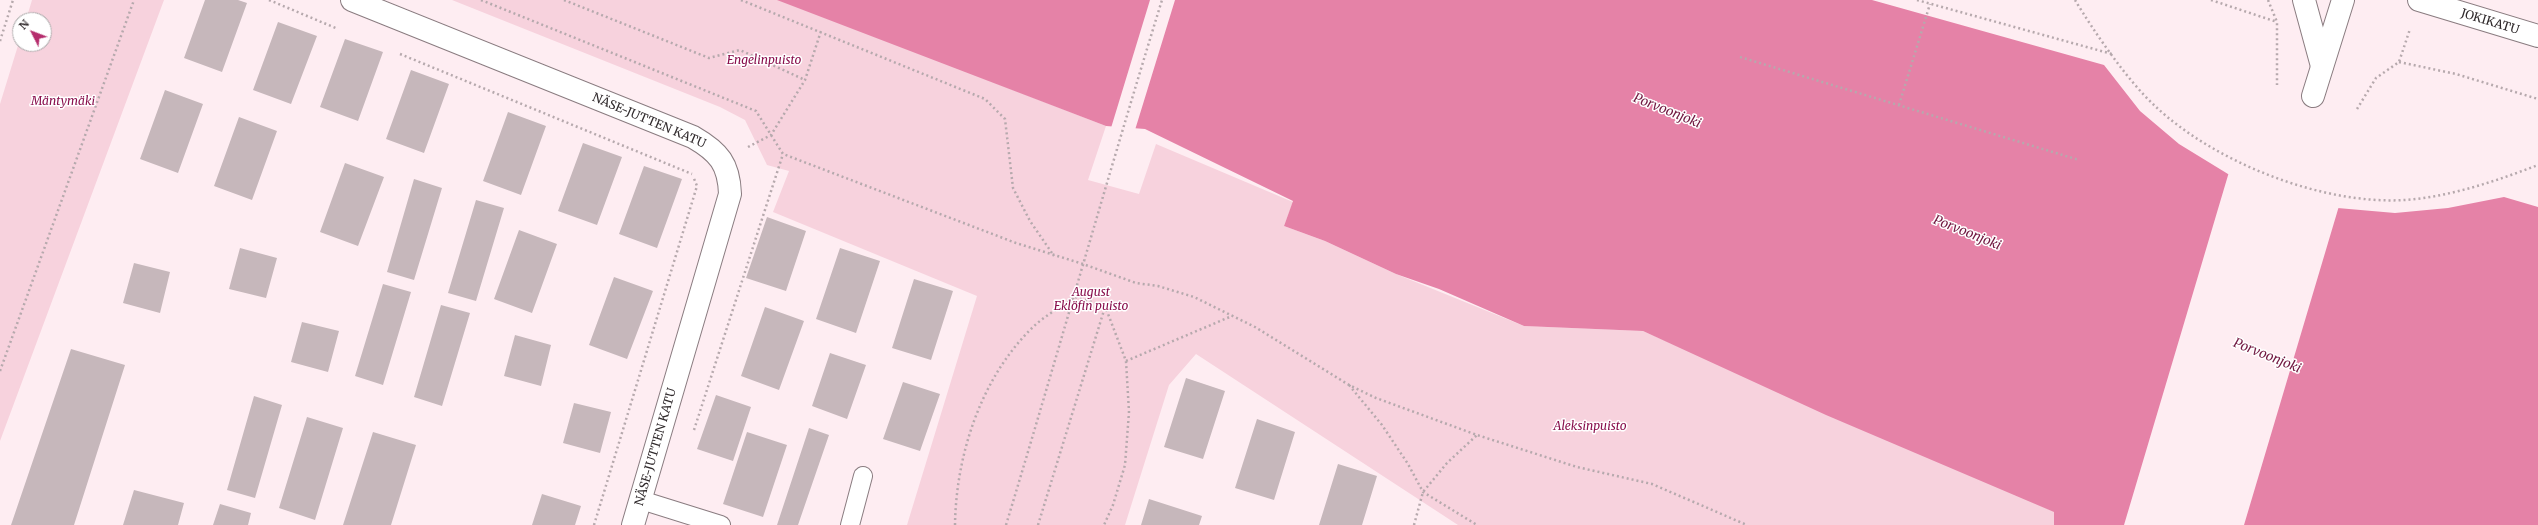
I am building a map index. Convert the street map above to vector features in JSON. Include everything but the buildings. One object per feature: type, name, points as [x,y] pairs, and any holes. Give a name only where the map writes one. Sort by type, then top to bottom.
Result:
[{"type":"street","name":"NÄSE-JUTTEN KATU","points":[[352,0],[693,137],[712,148],[722,161],[730,177],[730,194],[633,525]]},
{"type":"street","points":[[2304,0],[2322,66]]},
{"type":"street","points":[[2313,96],[2343,0]]},
{"type":"street","name":"JOKIKATU","points":[[2419,0],[2538,36]]},
{"type":"lane","points":[[850,525],[864,476]]},
{"type":"lane","points":[[641,500],[721,525]]},
{"type":"path","points":[[0,41],[13,0]]},
{"type":"path","points":[[0,371],[134,0]]},
{"type":"path","points":[[482,0],[756,111],[783,154],[1055,256],[1083,264],[1136,283],[1158,286],[1194,298],[1255,327],[1349,385],[1376,398],[1477,435],[1577,467],[1652,484],[1747,525]]},
{"type":"path","points":[[564,0],[709,58],[740,50],[805,80]]},
{"type":"path","points":[[741,0],[821,31],[985,99],[1005,119],[1013,188],[1030,221],[1055,256]]},
{"type":"path","points":[[1006,525],[1075,297],[1107,179],[1162,0]]},
{"type":"path","points":[[1918,0],[2112,54]]},
{"type":"path","points":[[2075,0],[2112,54],[2154,106],[2186,132],[2224,155],[2270,177],[2320,192],[2404,200],[2464,190],[2538,165]]},
{"type":"path","points":[[2211,0],[2277,22]]},
{"type":"path","points":[[2268,0],[2277,22],[2277,86]]},
{"type":"path","points":[[2357,109],[2376,78],[2399,62],[2419,0]]},
{"type":"path","points":[[1899,105],[1930,4]]},
{"type":"path","points":[[770,135],[805,80],[821,31]]},
{"type":"path","points":[[1740,56],[2079,160]]},
{"type":"path","points":[[2399,62],[2456,74],[2538,99]]},
{"type":"path","points":[[693,433],[783,154]]},
{"type":"path","points":[[594,525],[697,186],[692,174]]},
{"type":"path","points":[[1075,297],[1105,306]]},
{"type":"path","points":[[955,525],[955,494],[967,443],[985,394],[1004,362],[1033,327],[1075,297]]},
{"type":"path","points":[[1104,525],[1113,505],[1125,465],[1129,412],[1126,361],[1105,306]]},
{"type":"path","points":[[1038,525],[1105,306]]},
{"type":"path","points":[[1126,361],[1232,316]]},
{"type":"path","points":[[1349,385],[1382,425],[1408,464],[1424,492],[1477,525]]},
{"type":"path","points":[[1414,525],[1424,492],[1447,463],[1477,435]]},
{"type":"green space","name":"Mäntymäki","points":[[32,0],[164,0],[0,441],[0,104],[16,52],[52,52],[52,12],[28,12]]},
{"type":"green space","name":"August Eklöfin puisto","points":[[452,0],[782,0],[1106,126],[1088,180],[1139,194],[1156,144],[1293,202],[1284,226],[1325,241],[1396,274],[1524,326],[1643,331],[2055,512],[2054,525],[1458,525],[1196,354],[1169,385],[1125,525],[907,525],[977,296],[773,212],[789,171],[767,165],[745,120],[720,107]]},
{"type":"water","name":"Porvoonjoki","points":[[777,0],[1872,0],[2104,65],[2140,111],[2179,144],[2228,174],[2282,195],[2326,207],[2395,213],[2448,208],[2504,197],[2538,207],[2538,525],[2054,525],[2054,512],[1826,415],[1643,331],[1524,326],[1439,289],[1396,274],[1325,241],[1284,226],[1293,201],[1145,129],[1106,126]]},
{"type":"pier","points":[[1150,0],[1175,0],[1135,130],[1111,128]]},
{"type":"pier","points":[[2229,172],[2282,193],[2339,206],[2244,525],[2124,525]]},
{"type":"park label","name":"Engelinpuisto","points":[[764,61]]},
{"type":"park label","name":"Aleksinpuisto","points":[[1590,427]]}]
